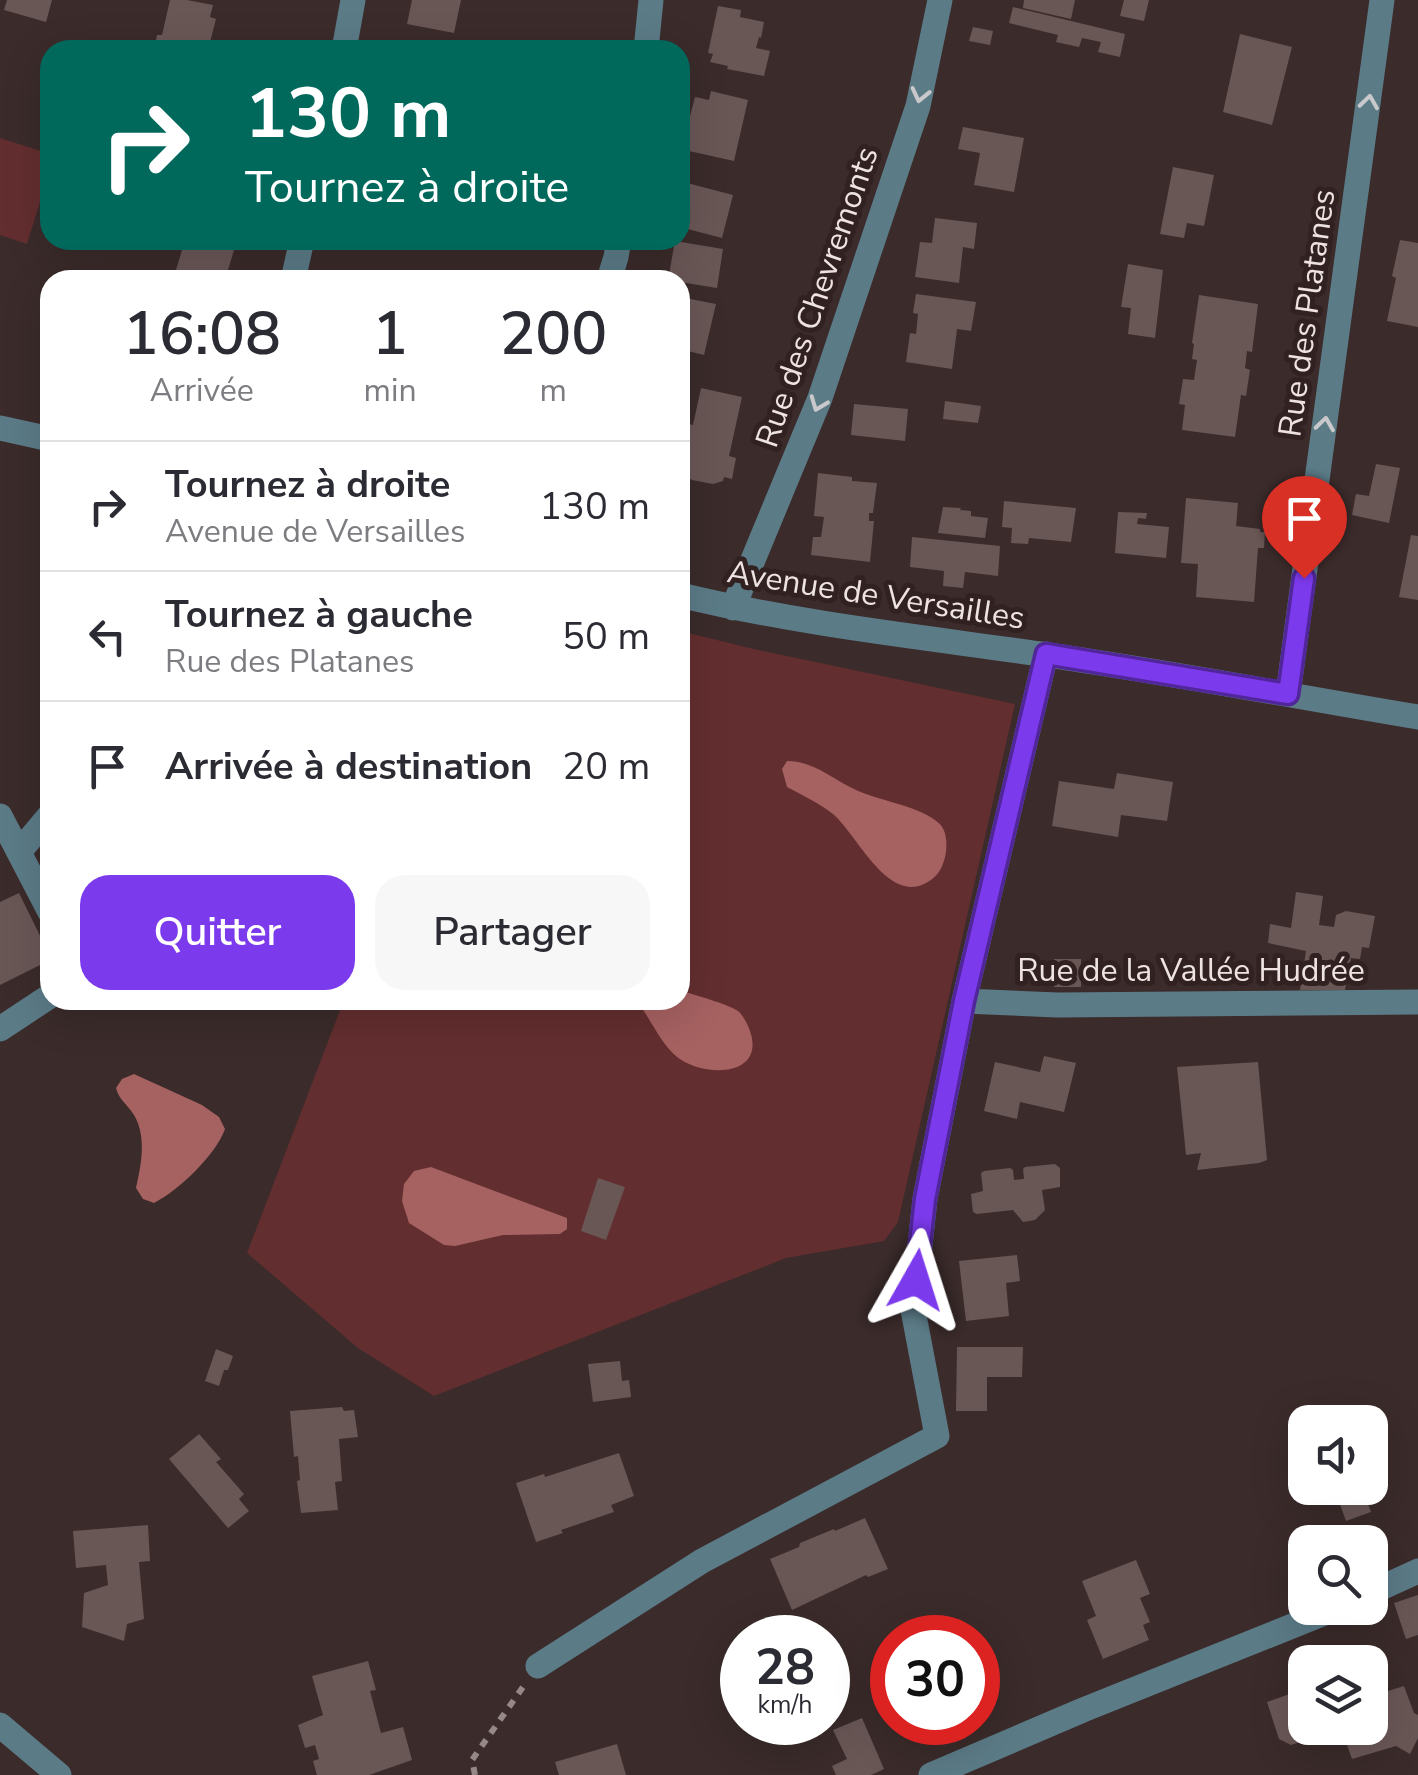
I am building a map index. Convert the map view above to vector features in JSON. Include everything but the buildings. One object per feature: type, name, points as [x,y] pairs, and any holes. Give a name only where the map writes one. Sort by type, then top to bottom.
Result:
[{"type":"street","points":[[346,40],[353,0]]},
{"type":"street","points":[[647,40],[652,0]]},
{"type":"street","name":"Rue des Chevremonts","points":[[733,608],[820,398],[918,106],[940,0]]},
{"type":"street","name":"Rue des Platanes","points":[[1288,694],[1382,0]]},
{"type":"street","points":[[0,428],[40,437]]},
{"type":"street","name":"Avenue de Versailles","points":[[690,597],[733,608],[1046,654],[1418,717]]},
{"type":"street","name":"Rue de la Vallée Hudrée","points":[[538,1666],[702,1561],[937,1436],[914,1310],[925,1199],[964,1001],[1046,654]]},
{"type":"street","points":[[0,816],[40,893]]},
{"type":"street","points":[[19,852],[40,827]]},
{"type":"street","name":"Rue de la Vallée Hudrée","points":[[964,1001],[1056,1006],[1418,1002]]},
{"type":"street","points":[[0,1029],[40,1003]]},
{"type":"street","points":[[1388,1585],[1418,1571]]},
{"type":"street","points":[[931,1775],[1295,1625]]},
{"type":"street","points":[[0,1725],[59,1775]]},
{"type":"path","points":[[475,1775],[472,1760],[538,1666]]},
{"type":"shaded area","points":[[0,138],[40,151],[40,202],[27,244],[0,235]]},
{"type":"shaded area","points":[[690,633],[1015,704],[898,1222],[884,1241],[786,1258],[434,1396],[358,1348],[247,1253],[340,1010],[690,1010]]},
{"type":"shaded area","points":[[787,761],[814,767],[856,790],[935,820],[944,830],[946,844],[939,872],[916,887],[888,878],[833,814],[787,787],[782,769]]},
{"type":"shaded area","points":[[690,993],[740,1013],[753,1046],[743,1064],[720,1070],[694,1066],[669,1049],[643,1010],[690,1010]]},
{"type":"shaded area","points":[[134,1074],[202,1105],[219,1117],[225,1129],[195,1171],[154,1203],[143,1199],[136,1188],[141,1161],[140,1132],[116,1088],[122,1079]]},
{"type":"shaded area","points":[[431,1167],[567,1218],[567,1229],[560,1234],[503,1235],[444,1245],[409,1223],[402,1201],[404,1184],[414,1171]]},
{"type":"route","points":[[916,1280],[925,1199],[964,1001],[1046,654],[1288,694],[1304,578]]}]
